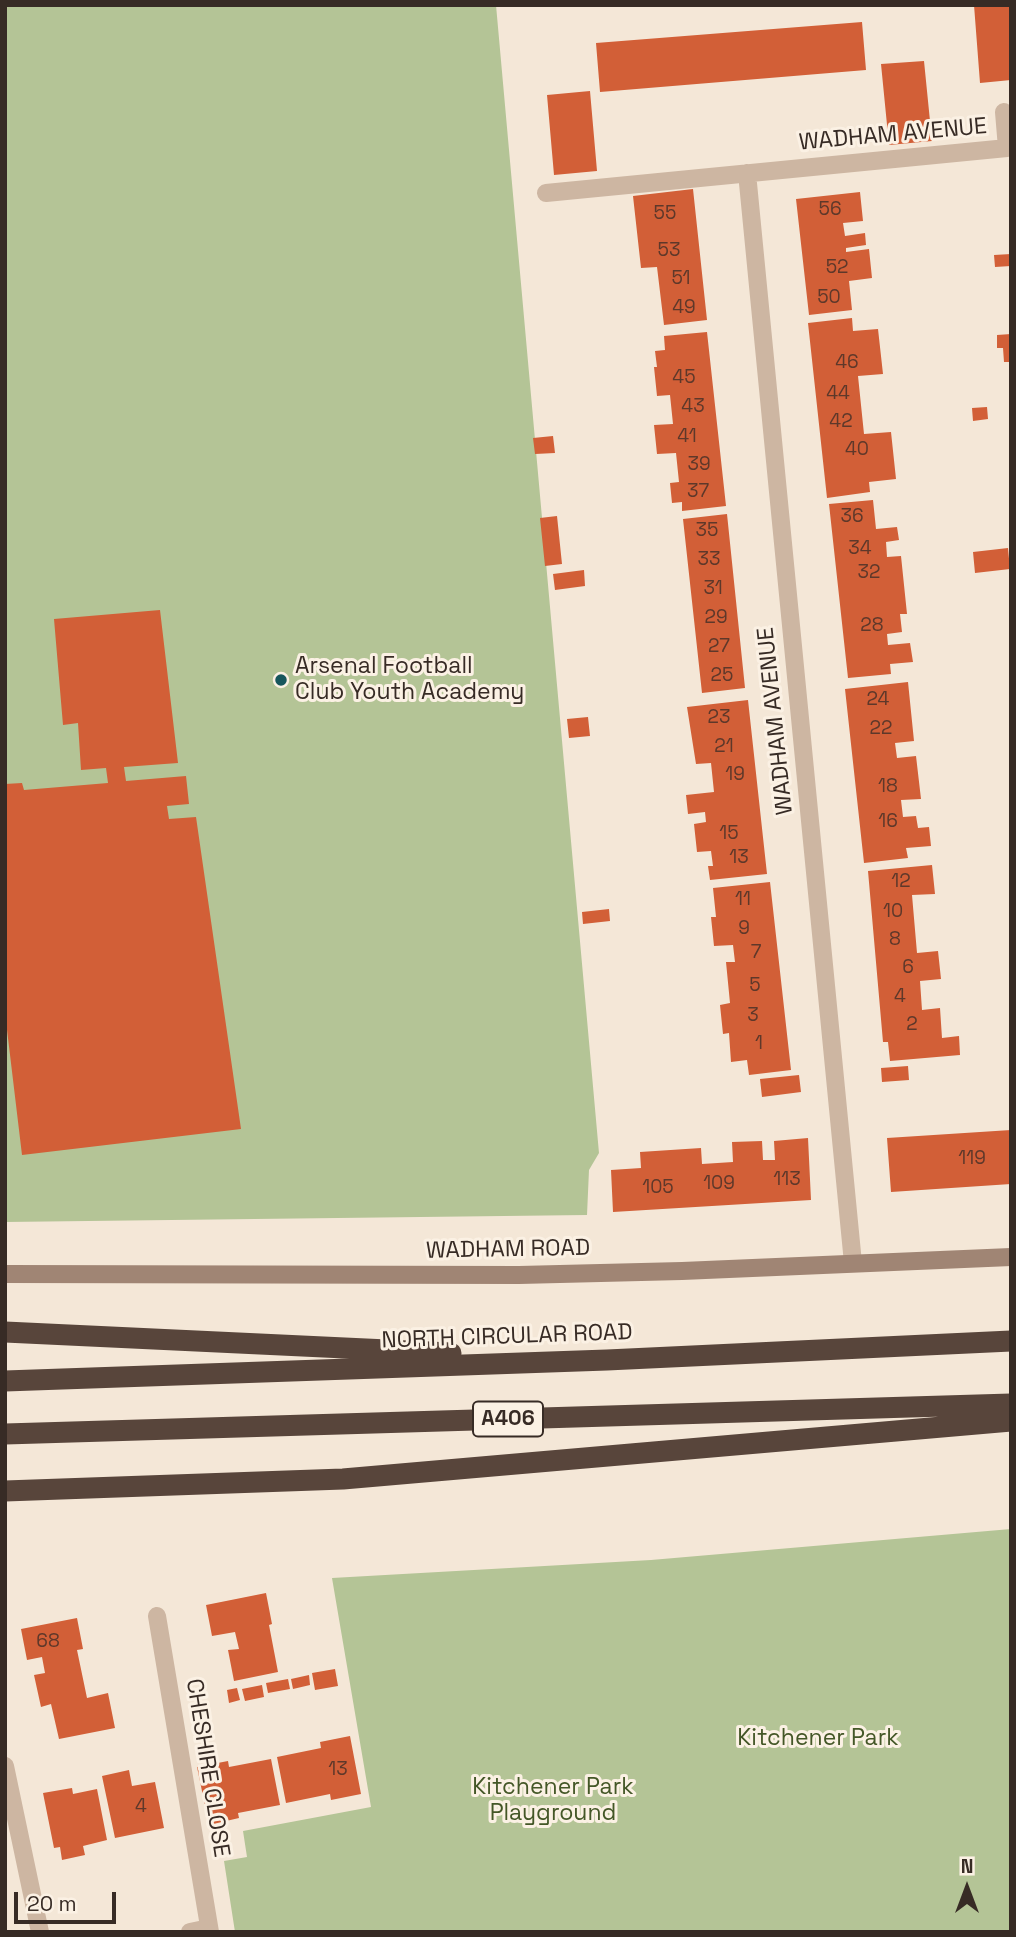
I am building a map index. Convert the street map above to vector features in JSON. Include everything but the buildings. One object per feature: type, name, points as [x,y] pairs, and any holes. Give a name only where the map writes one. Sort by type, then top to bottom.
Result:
[{"type":"highway","points":[[5,1332],[607,1360]]},
{"type":"highway","name":"NORTH CIRCULAR ROAD","points":[[5,1381],[607,1360],[1011,1341]]},
{"type":"highway","name":"A406","points":[[5,1434],[1011,1404]]},
{"type":"highway","name":"A406","points":[[5,1491],[344,1479],[1011,1421]]},
{"type":"street","name":"WADHAM AVENUE","points":[[547,192],[1007,148],[1004,112]]},
{"type":"street","name":"WADHAM AVENUE","points":[[747,173],[853,1264]]},
{"type":"street","name":"WADHAM ROAD","points":[[5,1274],[519,1275],[682,1271],[1011,1256]]},
{"type":"street","name":"CHESHIRE CLOSE","points":[[157,1616],[209,1930],[190,1932]]},
{"type":"street","points":[[5,1766],[40,1932]]},
{"type":"green space","name":"Arsenal Football Club Youth Academy","points":[[5,5],[496,5],[599,1153],[589,1170],[587,1215],[5,1222]]},
{"type":"green space","name":"Kitchener Park","points":[[1011,1529],[1011,1932],[235,1932],[224,1861],[247,1857],[243,1831],[371,1807],[332,1578],[651,1560]]},
{"type":"place","name":"Arsenal Football Club Youth Academy","points":[[281,680]]},
{"type":"park label","name":"Kitchener Park Playground","points":[[553,1801]]}]
